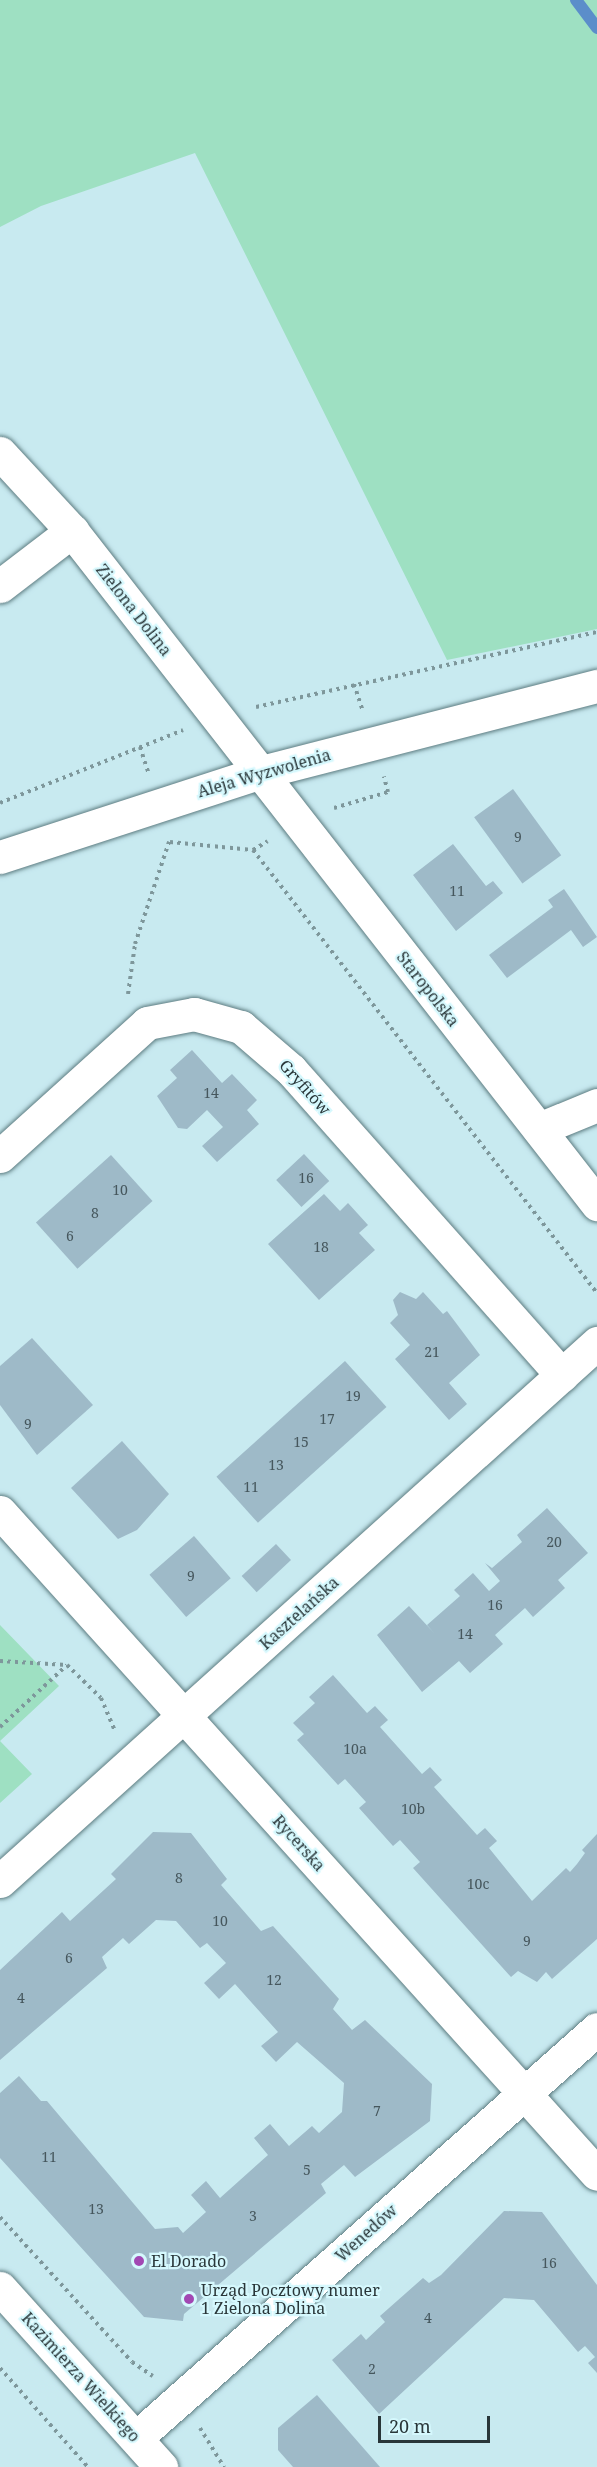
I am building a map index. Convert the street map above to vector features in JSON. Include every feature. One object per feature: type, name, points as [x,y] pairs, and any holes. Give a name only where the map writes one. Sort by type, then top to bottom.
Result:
[{"type":"street","name":"Zielona Dolina","points":[[0,453],[72,531],[262,772]]},
{"type":"street","points":[[0,586],[72,531]]},
{"type":"street","name":"Aleja Wyzwolenia","points":[[0,857],[262,772],[597,686]]},
{"type":"street","name":"Aleja Wyzwolenia","points":[[532,703],[597,699]]},
{"type":"street","name":"Staropolska","points":[[262,772],[597,1204]]},
{"type":"street","name":"Gryfitów","points":[[0,1156],[120,1042],[164,1016],[194,1014],[242,1027],[261,1040],[562,1375]]},
{"type":"street","points":[[539,1130],[597,1105]]},
{"type":"street","name":"Kasztelańska","points":[[0,1881],[597,1343]]},
{"type":"street","name":"Rycerska","points":[[0,1512],[597,2174]]},
{"type":"street","name":"Wenedów","points":[[136,2438],[597,2028]]},
{"type":"street","name":"Kazimierza Wielkiego","points":[[0,2288],[161,2467]]},
{"type":"path","points":[[0,803],[217,716],[597,632]]},
{"type":"path","points":[[120,1042],[135,944],[169,842],[140,747]]},
{"type":"path","points":[[169,842],[253,850],[597,1293]]},
{"type":"path","points":[[0,1661],[67,1665],[101,1698],[106,1721],[139,1758]]},
{"type":"path","points":[[0,1727],[67,1665]]},
{"type":"path","points":[[0,2217],[132,2362],[178,2401],[224,2467]]},
{"type":"path","points":[[0,2368],[88,2467]]},
{"type":"green space","points":[[0,0],[597,0],[597,629],[447,660],[195,153],[41,206],[0,227]]},
{"type":"green space","points":[[0,1625],[59,1686],[0,1741]]},
{"type":"green space","points":[[0,1741],[32,1774],[0,1803]]},
{"type":"building","points":[[513,789],[561,855],[522,884],[474,817]]},
{"type":"building","points":[[453,844],[486,886],[493,881],[503,893],[456,931],[413,875]]},
{"type":"building","points":[[564,889],[597,937],[583,947],[571,930],[507,978],[489,955],[553,907],[548,900]]},
{"type":"building","points":[[192,1050],[222,1083],[232,1074],[257,1100],[247,1110],[259,1124],[217,1162],[202,1146],[223,1127],[207,1110],[187,1129],[178,1128],[157,1096],[177,1078],[170,1070]]},
{"type":"building","points":[[304,1154],[329,1181],[301,1207],[276,1180]]},
{"type":"building","points":[[111,1155],[152,1201],[77,1269],[36,1223]]},
{"type":"building","points":[[324,1194],[340,1211],[348,1203],[368,1225],[359,1233],[375,1250],[319,1300],[268,1244]]},
{"type":"building","points":[[400,1292],[416,1299],[423,1292],[443,1314],[447,1311],[480,1355],[449,1383],[467,1404],[449,1420],[395,1359],[410,1345],[390,1323],[398,1315],[393,1300]]},
{"type":"building","points":[[32,1338],[93,1405],[37,1455],[0,1405],[0,1366]]},
{"type":"building","points":[[345,1361],[386,1407],[258,1523],[216,1477]]},
{"type":"building","points":[[122,1441],[169,1494],[137,1530],[118,1539],[71,1488]]},
{"type":"building","points":[[547,1508],[588,1553],[558,1580],[565,1588],[533,1617],[525,1608],[495,1635],[503,1644],[470,1673],[459,1661],[422,1692],[377,1635],[409,1606],[434,1633],[427,1625],[460,1596],[454,1590],[473,1573],[489,1591],[500,1581],[485,1563],[492,1568],[522,1542],[517,1535]]},
{"type":"building","points":[[194,1536],[231,1578],[186,1617],[149,1575]]},
{"type":"building","points":[[276,1544],[291,1560],[257,1592],[242,1576]]},
{"type":"building","points":[[333,1675],[367,1713],[375,1706],[388,1720],[380,1727],[422,1774],[430,1767],[442,1780],[434,1787],[477,1835],[485,1828],[497,1841],[489,1848],[532,1901],[566,1868],[570,1872],[585,1853],[582,1850],[597,1834],[597,1939],[552,1979],[546,1972],[537,1982],[518,1971],[511,1977],[413,1868],[420,1862],[400,1840],[393,1846],[359,1808],[366,1802],[345,1779],[338,1785],[297,1740],[304,1734],[293,1723],[315,1703],[309,1697]]},
{"type":"building","points":[[153,1832],[191,1833],[227,1879],[221,1885],[261,1931],[273,1926],[339,1999],[333,2009],[352,2030],[365,2020],[432,2084],[430,2121],[355,2177],[344,2165],[321,2184],[326,2193],[184,2314],[183,2321],[144,2317],[0,2158],[0,2093],[19,2076],[41,2101],[47,2101],[155,2229],[178,2227],[183,2233],[206,2212],[191,2195],[206,2181],[220,2198],[268,2155],[254,2138],[270,2124],[289,2146],[312,2126],[319,2133],[342,2112],[344,2083],[297,2042],[276,2062],[261,2046],[278,2032],[235,1984],[219,1999],[204,1983],[226,1963],[207,1943],[200,1948],[176,1921],[156,1920],[129,1944],[123,1938],[102,1957],[107,1968],[0,2060],[0,1970],[62,1912],[70,1921],[116,1879],[111,1874]]},
{"type":"building","points":[[504,2211],[542,2212],[597,2285],[597,2373],[588,2363],[595,2357],[585,2346],[578,2352],[534,2300],[504,2298],[379,2414],[332,2360],[361,2334],[366,2340],[385,2322],[380,2316],[423,2278],[429,2283],[441,2275]]},
{"type":"building","points":[[317,2395],[380,2467],[293,2467],[278,2450],[278,2428]]},
{"type":"waterway","points":[[576,0],[597,28]]},
{"type":"place","name":"El Dorado","points":[[139,2261]]},
{"type":"place","name":"Urząd Pocztowy numer 1 Zielona Dolina","points":[[189,2299]]}]
